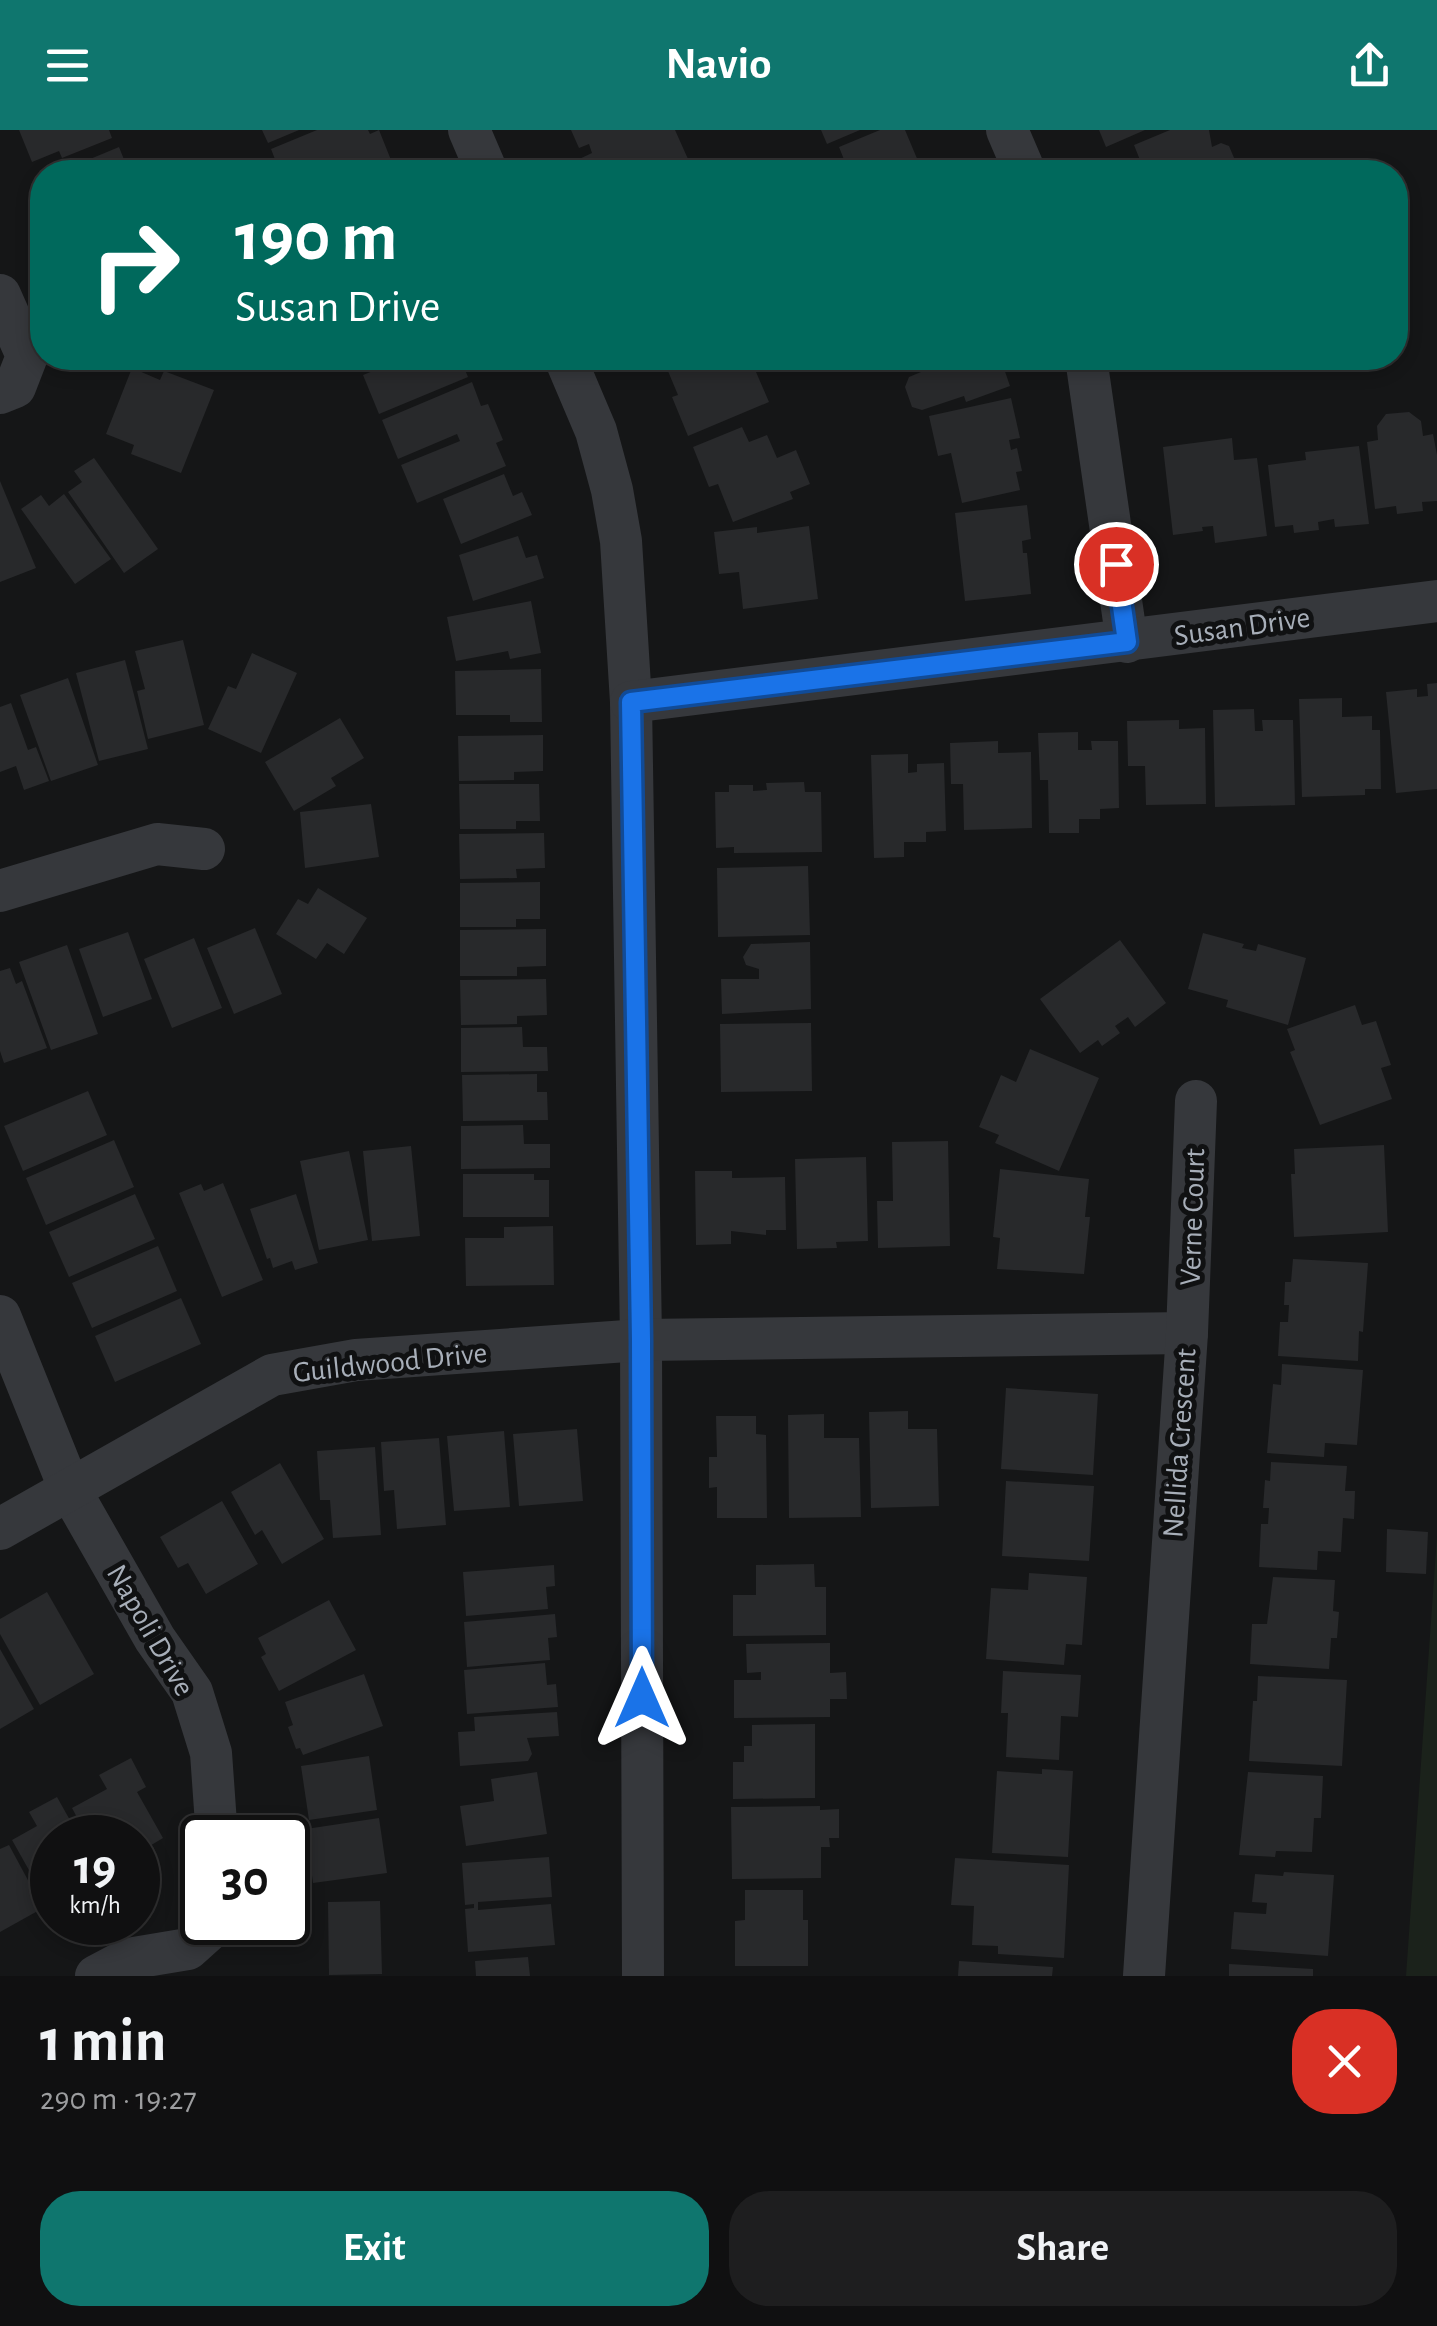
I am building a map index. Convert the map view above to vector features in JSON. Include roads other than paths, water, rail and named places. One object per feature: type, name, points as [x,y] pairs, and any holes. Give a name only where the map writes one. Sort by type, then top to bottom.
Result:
[{"type":"street","points":[[469,130],[482,160]]},
{"type":"street","points":[[1007,130],[1020,160]]},
{"type":"street","points":[[0,295],[27,356],[15,387],[0,393]]},
{"type":"street","points":[[570,370],[596,431],[612,490],[620,541],[631,702],[641,1340],[643,1976]]},
{"type":"street","points":[[1088,370],[1127,642]]},
{"type":"street","name":"Susan Drive","points":[[631,702],[1437,601]]},
{"type":"street","points":[[0,891],[157,844],[204,849]]},
{"type":"street","name":"Verne Court","points":[[1187,1334],[1196,1101]]},
{"type":"street","name":"Napoli Drive","points":[[0,1316],[70,1490],[155,1639],[192,1692],[211,1754],[215,1815]]},
{"type":"street","name":"Nellida Crescent","points":[[641,1340],[1187,1334],[1144,1976]]},
{"type":"street","name":"Guildwood Drive","points":[[0,1529],[272,1375],[356,1360],[641,1340]]},
{"type":"street","points":[[96,1976],[128,1959],[188,1950],[193,1945]]}]
